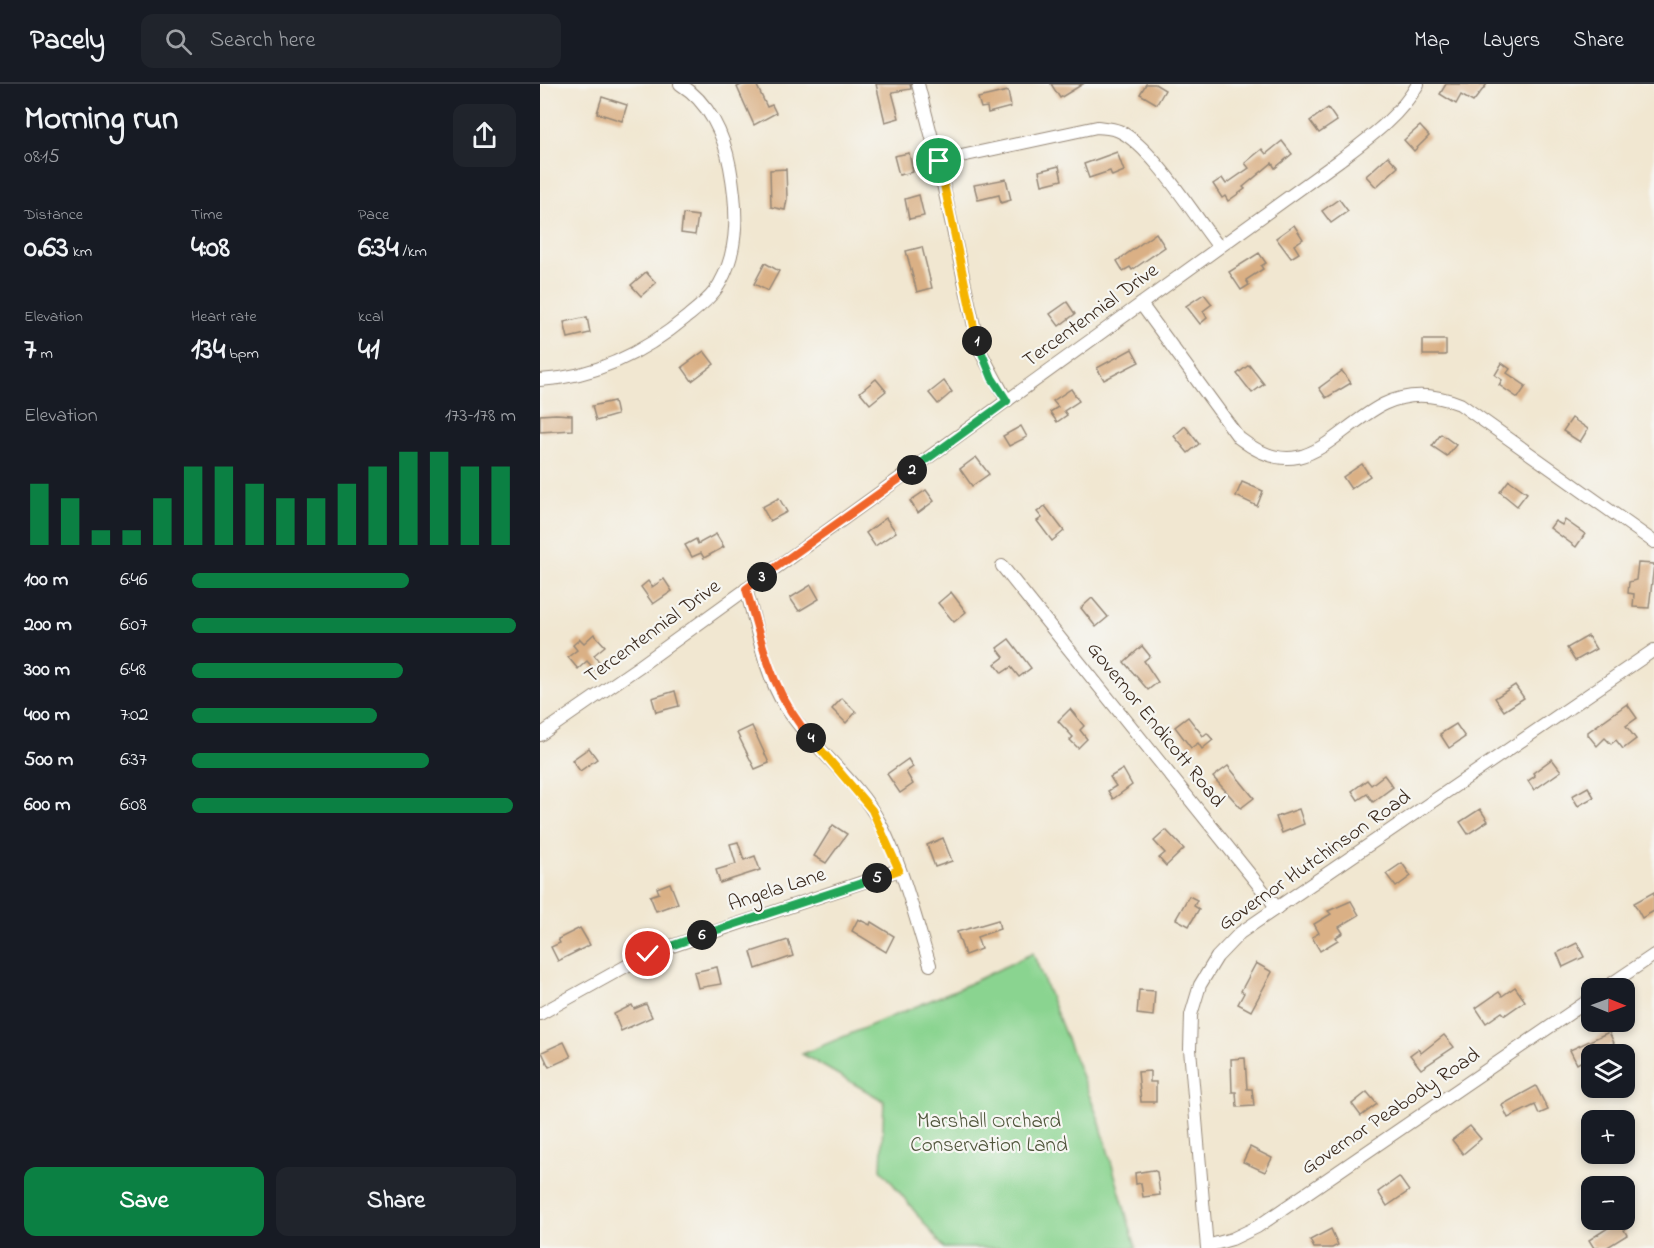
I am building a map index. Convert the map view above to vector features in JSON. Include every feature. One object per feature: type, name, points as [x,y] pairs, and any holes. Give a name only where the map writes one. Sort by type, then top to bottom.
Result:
[{"type":"street","points":[[540,380],[573,377],[625,358],[680,323],[704,303],[720,284],[730,255],[737,223],[728,153],[704,104],[680,84]]},
{"type":"street","points":[[918,84],[939,161],[979,349],[992,378],[1007,401]]},
{"type":"street","name":"Tercentennial Drive","points":[[540,735],[1142,304],[1378,131],[1408,101],[1418,84]]},
{"type":"street","points":[[939,161],[1097,126],[1117,130],[1134,140],[1153,159],[1220,247]]},
{"type":"street","points":[[1142,304],[1239,438],[1253,449],[1270,456],[1306,456],[1328,446],[1383,405],[1401,398],[1441,397],[1460,404],[1654,542]]},
{"type":"street","name":"Governor Endicott Road","points":[[1002,566],[1277,908]]},
{"type":"street","points":[[746,589],[770,669],[784,703],[872,810],[899,870],[930,965]]},
{"type":"street","name":"Governor Hutchinson Road","points":[[1207,1247],[1191,1049],[1191,1015],[1200,985],[1217,957],[1240,933],[1654,650]]},
{"type":"street","name":"Angela Lane","points":[[540,1014],[648,954],[899,870]]},
{"type":"street","points":[[1620,978],[1654,955]]},
{"type":"street","name":"Governor Peabody Road","points":[[1207,1247],[1232,1239],[1257,1227],[1581,1006]]},
{"type":"green space","name":"Marshall Orchard Conservation Land","points":[[1033,953],[1099,1120],[1136,1248],[944,1248],[881,1169],[884,1101],[802,1054],[960,988]]},
{"type":"building","points":[[743,84],[756,84],[767,107],[772,105],[776,113],[754,125],[737,87]]},
{"type":"building","points":[[876,84],[910,84],[911,89],[892,92],[899,118],[885,122]]},
{"type":"building","points":[[1051,84],[1083,84],[1060,98]]},
{"type":"building","points":[[1146,84],[1155,84],[1165,90],[1157,104],[1140,94]]},
{"type":"building","points":[[1446,84],[1487,84],[1473,102],[1461,95],[1456,104],[1440,94]]},
{"type":"building","points":[[1008,91],[1011,107],[988,113],[987,107],[981,108],[978,98]]},
{"type":"building","points":[[602,97],[627,105],[622,121],[597,113]]},
{"type":"building","points":[[1328,108],[1337,121],[1319,133],[1310,121]]},
{"type":"building","points":[[1420,126],[1429,136],[1414,151],[1404,140]]},
{"type":"building","points":[[1282,141],[1292,154],[1275,168],[1272,163],[1243,187],[1245,189],[1228,201],[1225,196],[1222,198],[1213,184],[1222,178],[1226,184],[1249,168],[1245,163],[1262,149],[1266,154]]},
{"type":"building","points":[[1117,152],[1124,171],[1112,176],[1110,171],[1089,178],[1084,164]]},
{"type":"building","points":[[909,153],[913,172],[899,175],[894,156]]},
{"type":"building","points":[[1388,156],[1398,167],[1376,187],[1366,176]]},
{"type":"building","points":[[1059,166],[1062,180],[1042,185],[1039,171]]},
{"type":"building","points":[[786,169],[785,210],[771,207],[770,170]]},
{"type":"building","points":[[1006,179],[1011,200],[1001,203],[999,195],[978,200],[974,185]]},
{"type":"building","points":[[919,195],[924,216],[909,219],[905,199]]},
{"type":"building","points":[[1339,199],[1348,211],[1331,223],[1322,211]]},
{"type":"building","points":[[683,214],[698,216],[695,235],[681,233]]},
{"type":"building","points":[[1294,225],[1303,239],[1294,245],[1299,253],[1291,258],[1276,238]]},
{"type":"building","points":[[1156,233],[1165,247],[1132,270],[1130,267],[1123,271],[1117,261]]},
{"type":"building","points":[[922,247],[932,288],[917,292],[906,251]]},
{"type":"building","points":[[1259,253],[1266,263],[1261,266],[1263,269],[1246,280],[1249,285],[1241,290],[1229,272]]},
{"type":"building","points":[[765,263],[779,271],[768,291],[754,284]]},
{"type":"building","points":[[646,272],[656,283],[641,296],[631,285]]},
{"type":"building","points":[[1204,294],[1212,304],[1203,311],[1207,318],[1200,324],[1186,306]]},
{"type":"building","points":[[1067,302],[1075,314],[1059,326],[1050,314]]},
{"type":"building","points":[[587,317],[590,333],[568,338],[564,322]]},
{"type":"building","points":[[1423,340],[1446,340],[1446,355],[1423,355]]},
{"type":"building","points":[[1132,349],[1139,362],[1104,380],[1097,368]]},
{"type":"building","points":[[704,351],[714,364],[692,381],[682,367]]},
{"type":"building","points":[[1502,363],[1510,369],[1507,373],[1526,386],[1518,398],[1499,385],[1502,380],[1495,375]]},
{"type":"building","points":[[1249,365],[1264,384],[1252,393],[1237,374]]},
{"type":"building","points":[[1342,371],[1351,383],[1326,398],[1319,388]]},
{"type":"building","points":[[876,379],[886,391],[870,404],[860,392]]},
{"type":"building","points":[[944,381],[952,392],[938,404],[929,393]]},
{"type":"building","points":[[1071,389],[1079,401],[1064,411],[1067,415],[1057,422],[1050,412],[1058,407],[1053,401]]},
{"type":"building","points":[[614,401],[617,415],[596,421],[592,406]]},
{"type":"building","points":[[540,415],[572,415],[572,430],[540,432]]},
{"type":"building","points":[[1572,418],[1588,429],[1580,442],[1563,431]]},
{"type":"building","points":[[1021,426],[1027,437],[1009,446],[1003,436]]},
{"type":"building","points":[[1185,426],[1199,444],[1188,453],[1174,436]]},
{"type":"building","points":[[1441,434],[1456,445],[1447,456],[1432,446]]},
{"type":"building","points":[[976,457],[989,474],[972,486],[960,469]]},
{"type":"building","points":[[1362,464],[1370,476],[1351,489],[1343,477]]},
{"type":"building","points":[[1509,480],[1527,493],[1517,506],[1500,492]]},
{"type":"building","points":[[1242,482],[1263,491],[1257,506],[1236,496]]},
{"type":"building","points":[[926,490],[934,501],[918,513],[910,501]]},
{"type":"building","points":[[779,498],[787,512],[770,521],[762,507]]},
{"type":"building","points":[[1045,506],[1064,531],[1052,541],[1037,521],[1042,518],[1037,512]]},
{"type":"building","points":[[886,518],[896,532],[875,546],[866,533]]},
{"type":"building","points":[[1565,520],[1585,534],[1576,547],[1550,528],[1555,521],[1562,525]]},
{"type":"building","points":[[716,534],[724,547],[704,558],[701,553],[692,557],[685,545],[696,539],[698,544]]},
{"type":"building","points":[[1638,563],[1654,564],[1649,608],[1633,607],[1634,594],[1628,593],[1629,582],[1636,580]]},
{"type":"building","points":[[664,579],[672,591],[653,604],[641,587],[648,581],[652,587]]},
{"type":"building","points":[[811,585],[819,599],[799,611],[790,598]]},
{"type":"building","points":[[951,592],[966,612],[954,622],[938,603]]},
{"type":"building","points":[[1092,598],[1108,617],[1096,627],[1081,608]]},
{"type":"building","points":[[594,634],[605,646],[594,655],[601,664],[595,670],[587,661],[578,669],[568,657],[577,650],[573,645],[580,639],[584,643]]},
{"type":"building","points":[[1588,636],[1596,649],[1575,661],[1567,648]]},
{"type":"building","points":[[1009,639],[1031,668],[1019,677],[1011,667],[1002,673],[995,664],[1004,657],[997,648]]},
{"type":"building","points":[[1142,646],[1150,656],[1144,661],[1158,682],[1148,690],[1124,662]]},
{"type":"building","points":[[1515,685],[1524,698],[1504,711],[1495,698]]},
{"type":"building","points":[[675,691],[679,706],[656,712],[652,698]]},
{"type":"building","points":[[842,698],[856,712],[846,723],[832,709]]},
{"type":"building","points":[[1627,704],[1637,718],[1626,726],[1636,739],[1623,749],[1616,740],[1611,744],[1605,738],[1597,746],[1588,732]]},
{"type":"building","points":[[1070,709],[1084,726],[1080,730],[1087,739],[1078,748],[1070,740],[1073,737],[1058,721]]},
{"type":"building","points":[[1188,717],[1203,736],[1207,733],[1213,740],[1202,749],[1198,743],[1191,748],[1175,727]]},
{"type":"building","points":[[1456,724],[1465,737],[1449,748],[1440,734]]},
{"type":"building","points":[[752,726],[769,763],[755,769],[737,733]]},
{"type":"building","points":[[589,748],[597,759],[580,771],[572,760]]},
{"type":"building","points":[[908,759],[913,767],[906,772],[913,784],[900,793],[887,774]]},
{"type":"building","points":[[1552,759],[1561,771],[1534,790],[1528,781],[1535,776],[1533,773]]},
{"type":"building","points":[[1228,766],[1254,798],[1241,808],[1213,777]]},
{"type":"building","points":[[1123,769],[1132,785],[1113,799],[1108,791],[1116,786],[1110,777]]},
{"type":"building","points":[[1384,775],[1393,787],[1373,802],[1367,794],[1358,800],[1352,791],[1367,780],[1371,785]]},
{"type":"building","points":[[1588,787],[1594,797],[1578,806],[1572,796]]},
{"type":"building","points":[[1299,809],[1304,824],[1282,833],[1276,817]]},
{"type":"building","points":[[1480,809],[1488,821],[1468,834],[1460,822]]},
{"type":"building","points":[[833,825],[847,834],[826,863],[814,856]]},
{"type":"building","points":[[1166,830],[1184,849],[1166,866],[1159,858],[1165,853],[1154,841]]},
{"type":"building","points":[[943,838],[952,861],[935,867],[927,845]]},
{"type":"building","points":[[738,842],[744,860],[755,856],[760,870],[720,883],[716,870],[736,864],[730,844]]},
{"type":"building","points":[[1402,863],[1411,876],[1396,887],[1386,874]]},
{"type":"building","points":[[670,883],[678,903],[656,911],[650,896],[659,893],[657,888]]},
{"type":"building","points":[[1654,892],[1654,911],[1642,918],[1634,903]]},
{"type":"building","points":[[1189,896],[1197,900],[1194,906],[1199,909],[1189,926],[1176,919]]},
{"type":"building","points":[[1351,901],[1359,915],[1339,927],[1343,933],[1336,937],[1338,940],[1320,951],[1312,937],[1319,933],[1314,924],[1331,914],[1328,911]]},
{"type":"building","points":[[858,919],[870,925],[871,922],[894,936],[886,952],[852,931]]},
{"type":"building","points":[[998,920],[1000,929],[977,937],[981,949],[965,955],[957,932]]},
{"type":"building","points":[[580,928],[590,945],[558,961],[551,947],[560,943],[558,939]]},
{"type":"building","points":[[788,940],[793,956],[756,969],[751,952]]},
{"type":"building","points":[[1577,943],[1584,957],[1563,967],[1557,953]]},
{"type":"building","points":[[1256,963],[1272,972],[1251,1011],[1238,1004],[1244,993],[1241,991]]},
{"type":"building","points":[[717,967],[721,984],[698,988],[694,972]]},
{"type":"building","points":[[1515,987],[1525,1001],[1505,1015],[1502,1012],[1486,1023],[1476,1008],[1499,992],[1502,996]]},
{"type":"building","points":[[1139,990],[1155,991],[1153,1016],[1137,1014]]},
{"type":"building","points":[[646,1004],[652,1017],[621,1031],[614,1014],[632,1005],[634,1009]]},
{"type":"building","points":[[1609,1032],[1614,1043],[1612,1044],[1583,1044]]},
{"type":"building","points":[[1444,1035],[1454,1047],[1421,1069],[1410,1055],[1418,1049],[1421,1053]]},
{"type":"building","points":[[564,1042],[571,1057],[549,1067],[542,1052]]},
{"type":"building","points":[[1581,1045],[1581,1062],[1577,1064],[1570,1050]]},
{"type":"building","points":[[1245,1058],[1247,1089],[1252,1089],[1254,1106],[1237,1107],[1236,1092],[1232,1092],[1231,1059]]},
{"type":"building","points":[[1150,1071],[1150,1082],[1156,1082],[1156,1102],[1141,1102],[1138,1072]]},
{"type":"building","points":[[1536,1086],[1548,1110],[1539,1114],[1535,1105],[1508,1118],[1502,1105]]},
{"type":"building","points":[[1367,1092],[1377,1104],[1361,1116],[1352,1104]]},
{"type":"building","points":[[1470,1126],[1481,1139],[1463,1154],[1452,1140]]},
{"type":"building","points":[[1250,1147],[1272,1158],[1265,1172],[1243,1162]]},
{"type":"building","points":[[1153,1170],[1157,1172],[1160,1195],[1143,1197],[1141,1183],[1136,1184],[1135,1173]]},
{"type":"building","points":[[1399,1177],[1409,1191],[1387,1206],[1378,1192]]},
{"type":"building","points":[[1331,1229],[1338,1245],[1332,1248],[1314,1248],[1310,1240]]},
{"type":"building","points":[[1605,1230],[1624,1230],[1627,1235],[1606,1248],[1594,1248],[1589,1240]]},
{"type":"route","points":[[648,954],[899,870],[872,810],[792,716],[784,703],[770,669],[746,589],[1007,401],[992,378],[979,349],[945,200],[939,161]]}]
